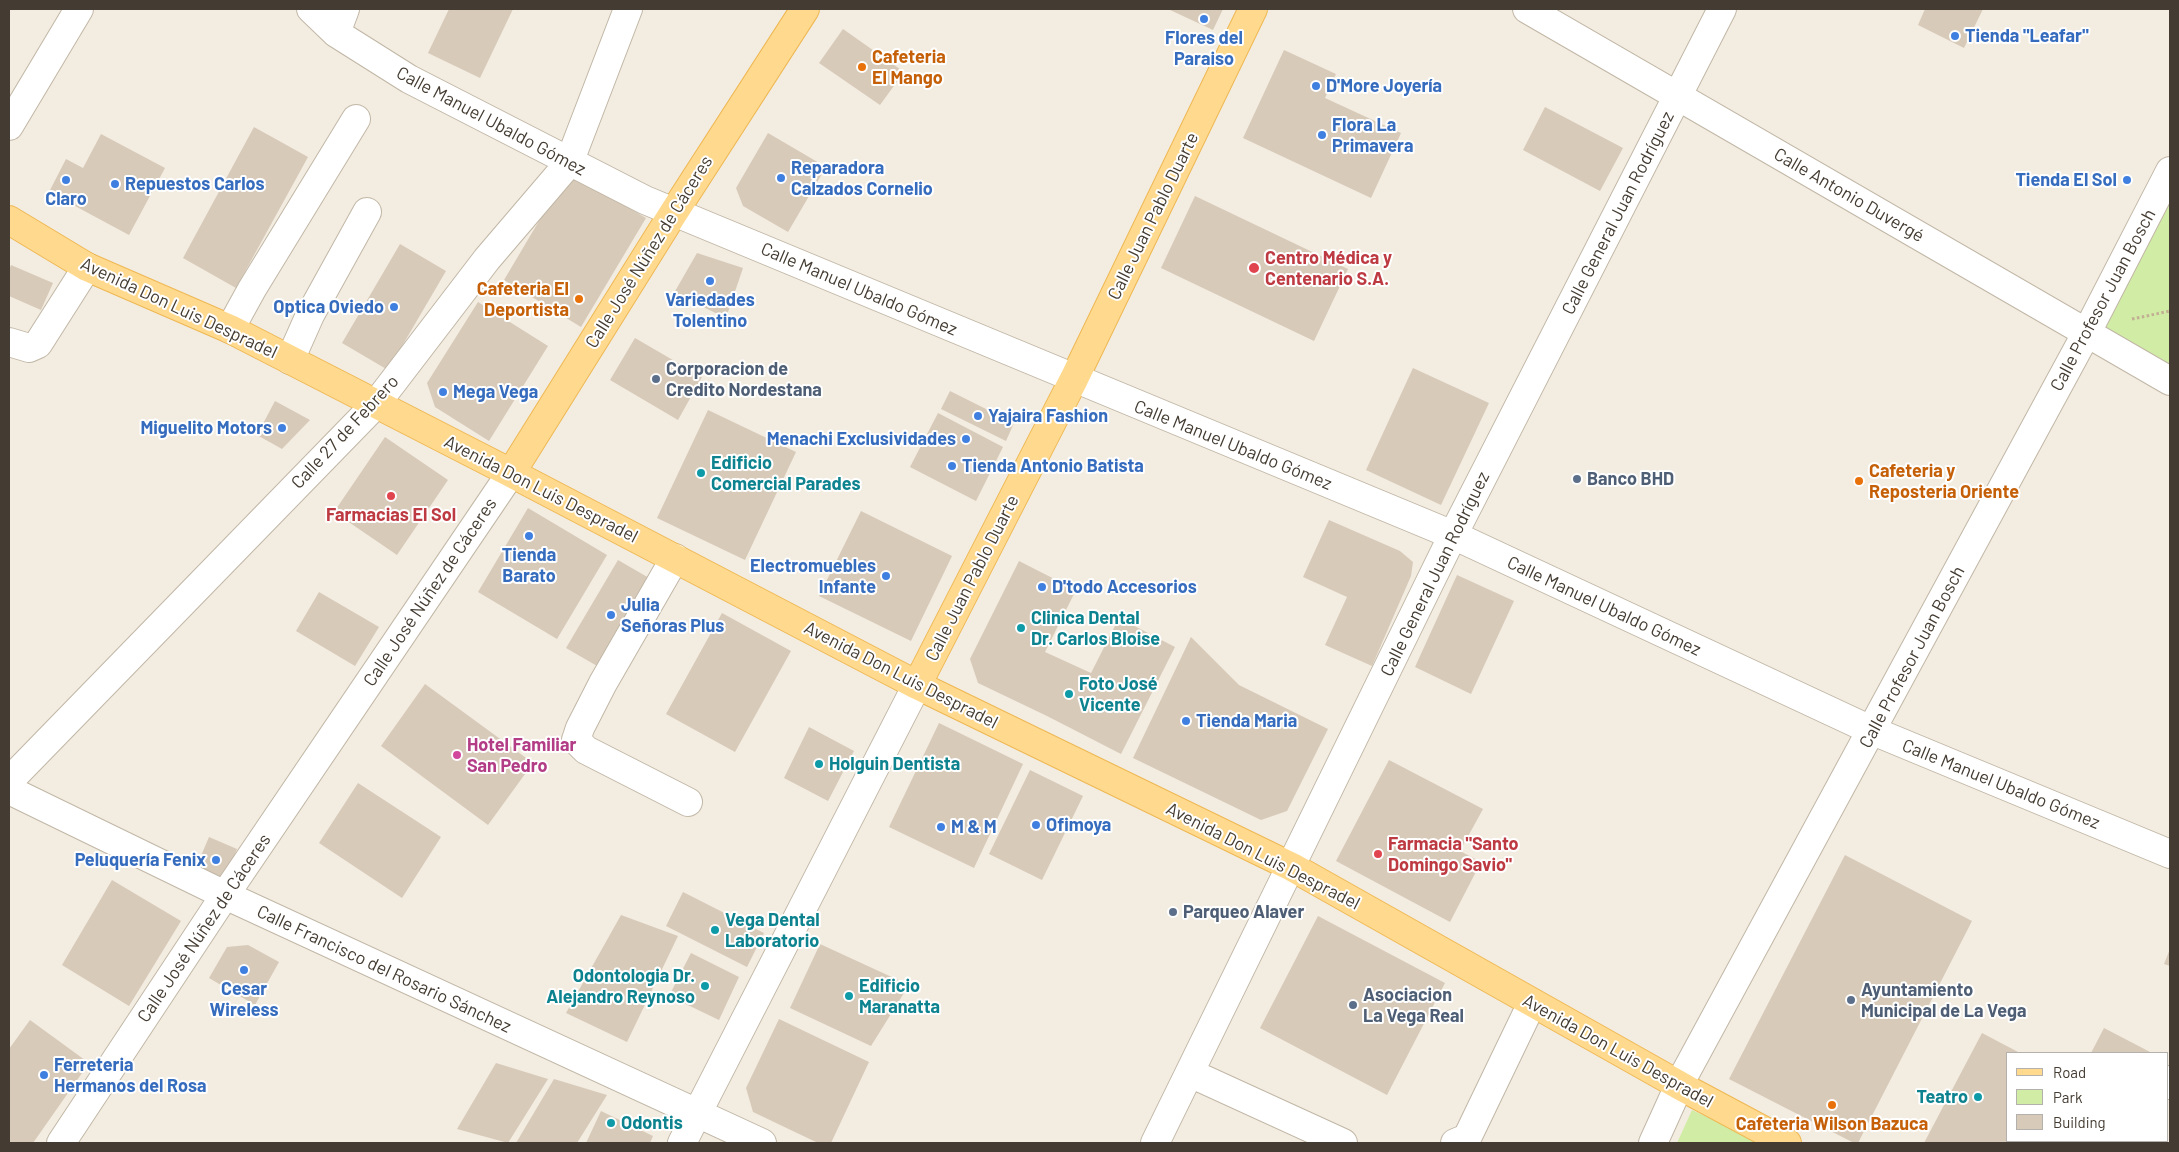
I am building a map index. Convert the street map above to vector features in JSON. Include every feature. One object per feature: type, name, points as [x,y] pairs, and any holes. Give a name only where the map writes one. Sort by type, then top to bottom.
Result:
[{"type":"main road","name":"Calle José Núñez de Cáceres","points":[[511,473],[674,212],[805,9]]},
{"type":"main road","name":"Calle Juan Pablo Duarte","points":[[918,685],[1074,379],[1253,9]]},
{"type":"main road","name":"Avenida Don Luis Despradel","points":[[9,220],[87,267],[230,329],[918,685],[1292,867],[1532,1003],[1787,1143]]},
{"type":"street","points":[[9,126],[79,9]]},
{"type":"street","name":"Calle Manuel Ubaldo Gómez","points":[[311,9],[340,21],[409,80],[645,200],[1453,535],[1873,731],[2170,854]]},
{"type":"street","name":"Calle 27 de Febrero","points":[[9,782],[376,404],[487,259],[569,163],[628,9]]},
{"type":"street","name":"Calle Antonio Duvergé","points":[[1527,9],[2170,381]]},
{"type":"street","name":"Calle General Juan Rodríguez","points":[[1155,1143],[1292,867],[1453,535],[1722,9]]},
{"type":"street","points":[[230,329],[252,289],[356,119]]},
{"type":"street","name":"Calle Profesor Juan Bosch","points":[[1653,1143],[2086,334],[2170,171]]},
{"type":"street","points":[[290,360],[310,314],[367,212]]},
{"type":"street","points":[[9,342],[29,348],[38,344],[87,267]]},
{"type":"street","name":"Calle José Núñez de Cáceres","points":[[61,1143],[225,894],[511,473]]},
{"type":"street","points":[[675,558],[603,683],[580,728],[576,740],[586,750],[688,802]]},
{"type":"street","name":"Calle Juan Pablo Duarte","points":[[682,1143],[918,685]]},
{"type":"street","name":"Calle Francisco del Rosario Sánchez","points":[[9,790],[225,894],[762,1143]]},
{"type":"street","points":[[1455,1143],[1467,1138],[1532,1003]]},
{"type":"street","points":[[1190,1073],[1344,1143]]},
{"type":"green space","points":[[2170,191],[2170,379],[2092,337]]},
{"type":"green space","points":[[1692,1110],[1762,1143],[1677,1143]]},
{"type":"building","points":[[449,9],[513,9],[480,78],[428,53]]},
{"type":"building","name":"Flores del Paraiso","points":[[1168,9],[1223,9],[1213,30]]},
{"type":"building","name":"Tienda \"Leafar\"","points":[[1925,9],[1983,9],[1964,48],[1918,25]]},
{"type":"building","name":"Cafeteria El Mango","points":[[843,29],[904,72],[880,105],[819,63]]},
{"type":"building","name":"Flora La Primavera","points":[[1284,50],[1336,74],[1325,98],[1401,133],[1371,198],[1243,138]]},
{"type":"building","points":[[1545,107],[1623,148],[1600,191],[1523,150]]},
{"type":"building","points":[[254,127],[308,157],[236,288],[183,258]]},
{"type":"building","name":"Reparadora Calzados Cornelio","points":[[768,133],[826,167],[788,232],[743,206],[736,188]]},
{"type":"building","name":"Repuestos Carlos","points":[[101,134],[165,168],[129,235],[49,192],[66,159],[83,168]]},
{"type":"building","points":[[568,172],[646,218],[581,327],[504,280]]},
{"type":"building","name":"Centro Médica y Centenario S.A.","points":[[1195,196],[1348,269],[1314,341],[1161,268]]},
{"type":"building","name":"Optica Oviedo","points":[[400,244],[446,271],[388,370],[342,343]]},
{"type":"building","name":"Variedades Tolentino","points":[[697,253],[743,268],[726,318],[674,293]]},
{"type":"building","points":[[11,265],[53,283],[41,310],[9,296],[9,270]]},
{"type":"building","points":[[478,302],[548,346],[489,441],[435,407],[427,383]]},
{"type":"building","name":"Corporacion de Credito Nordestana","points":[[635,338],[702,377],[678,420],[610,380]]},
{"type":"building","points":[[1413,368],[1489,403],[1441,505],[1366,470]]},
{"type":"building","name":"Yajaira Fashion","points":[[950,391],[1014,423],[1006,441],[941,409]]},
{"type":"building","name":"Miguelito Motors","points":[[275,401],[310,420],[282,449],[257,435]]},
{"type":"building","points":[[708,410],[796,452],[745,560],[657,518]]},
{"type":"building","name":"Tienda Antonio Batista","points":[[938,413],[1003,447],[976,501],[910,467]]},
{"type":"building","name":"Farmacias El Sol","points":[[385,437],[448,480],[397,555],[334,512]]},
{"type":"building","points":[[528,508],[607,555],[557,639],[478,592]]},
{"type":"building","name":"Electromuebles Infante","points":[[861,511],[952,556],[911,641],[819,596]]},
{"type":"building","points":[[1329,520],[1400,551],[1413,562],[1411,576],[1372,666],[1325,645],[1347,597],[1303,577]]},
{"type":"building","name":"Julia Señoras Plus","points":[[618,560],[656,582],[604,670],[566,648]]},
{"type":"building","points":[[1019,561],[1076,590],[1045,652],[1091,673],[1119,618],[1175,647],[1121,754],[978,683],[970,659]]},
{"type":"building","points":[[1457,575],[1514,601],[1471,694],[1415,667]]},
{"type":"building","points":[[319,592],[379,627],[355,666],[296,631]]},
{"type":"building","name":"Electromuebles Infante","points":[[722,613],[791,651],[735,752],[666,714]]},
{"type":"building","points":[[1191,637],[1239,685],[1328,729],[1287,811],[1261,820],[1133,758]]},
{"type":"building","name":"Hotel Familiar San Pedro","points":[[425,684],[533,763],[488,825],[381,746]]},
{"type":"building","points":[[939,723],[1023,764],[974,868],[889,827]]},
{"type":"building","name":"Holguin Dentista","points":[[809,727],[854,751],[828,801],[784,778]]},
{"type":"building","points":[[1389,760],[1483,809],[1460,851],[1481,862],[1450,922],[1336,861]]},
{"type":"building","name":"Ofimoya","points":[[1030,770],[1083,796],[1042,880],[989,854]]},
{"type":"building","points":[[358,783],[441,837],[402,898],[319,843]]},
{"type":"building","name":"Peluquería Fenix","points":[[209,837],[237,849],[224,882],[195,870]]},
{"type":"building","name":"Ayuntamiento Municipal de La Vega","points":[[1845,855],[1972,921],[1858,1143],[1854,1143],[1729,1079]]},
{"type":"building","points":[[112,880],[181,921],[129,1006],[62,965]]},
{"type":"building","name":"Vega Dental Laboratorio","points":[[683,892],[764,933],[747,967],[666,926]]},
{"type":"building","points":[[621,915],[678,936],[627,1042],[566,1013]]},
{"type":"building","name":"Asociacion La Vega Real","points":[[1318,916],[1445,983],[1387,1095],[1260,1028]]},
{"type":"building","name":"Edificio Maranatta","points":[[820,944],[909,985],[871,1046],[790,1008]]},
{"type":"building","name":"Cesar Wireless","points":[[248,945],[279,962],[255,1005],[209,978],[227,947]]},
{"type":"building","points":[[2170,949],[2170,966],[2164,964]]},
{"type":"building","name":"Odontologia Dr. Alejandro Reynoso","points":[[691,953],[739,977],[719,1020],[669,996]]},
{"type":"building","points":[[779,1019],[869,1062],[831,1143],[818,1143],[753,1112],[746,1088]]},
{"type":"building","name":"Ferreteria Hermanos del Rosa","points":[[30,1020],[89,1063],[33,1143],[9,1143],[9,1049]]},
{"type":"building","points":[[2104,1028],[2150,1052],[2092,1052]]},
{"type":"building","name":"Teatro","points":[[1982,1033],[2018,1052],[2006,1052],[2006,1142],[2033,1143],[1924,1143]]},
{"type":"building","points":[[496,1063],[548,1079],[508,1143],[457,1129]]},
{"type":"building","points":[[554,1079],[607,1095],[577,1143],[516,1143]]},
{"type":"building","name":"Odontis","points":[[601,1111],[653,1136],[650,1143],[586,1143]]},
{"type":"place","name":"Flores del Paraiso","points":[[1204,19]]},
{"type":"place","name":"Tienda \"Leafar\"","points":[[1955,36]]},
{"type":"place","name":"Cafeteria El Mango","points":[[862,67]]},
{"type":"place","name":"D'More Joyería","points":[[1316,86]]},
{"type":"place","name":"Flora La Primavera","points":[[1322,135]]},
{"type":"place","name":"Reparadora Calzados Cornelio","points":[[781,178]]},
{"type":"place","name":"Claro","points":[[66,180]]},
{"type":"place","name":"Tienda El Sol","points":[[2127,180]]},
{"type":"place","name":"Repuestos Carlos","points":[[115,184]]},
{"type":"place","name":"Centro Médica y Centenario S.A.","points":[[1254,268]]},
{"type":"place","name":"Variedades Tolentino","points":[[710,281]]},
{"type":"place","name":"Cafeteria El Deportista","points":[[579,299]]},
{"type":"place","name":"Optica Oviedo","points":[[394,307]]},
{"type":"place","name":"Corporacion de Credito Nordestana","points":[[656,379]]},
{"type":"place","name":"Mega Vega","points":[[443,392]]},
{"type":"place","name":"Yajaira Fashion","points":[[978,416]]},
{"type":"place","name":"Miguelito Motors","points":[[282,428]]},
{"type":"place","name":"Menachi Exclusividades","points":[[966,439]]},
{"type":"place","name":"Tienda Antonio Batista","points":[[952,466]]},
{"type":"place","name":"Edificio Comercial Parades","points":[[701,473]]},
{"type":"place","name":"Banco BHD","points":[[1577,479]]},
{"type":"place","name":"Cafeteria y Reposteria Oriente","points":[[1859,481]]},
{"type":"place","name":"Farmacias El Sol","points":[[391,496]]},
{"type":"place","name":"Tienda Barato","points":[[529,536]]},
{"type":"place","name":"Electromuebles Infante","points":[[886,576]]},
{"type":"place","name":"D'todo Accesorios","points":[[1042,587]]},
{"type":"place","name":"Julia Señoras Plus","points":[[611,615]]},
{"type":"place","name":"Clinica Dental Dr. Carlos Bloise","points":[[1021,628]]},
{"type":"place","name":"Foto José Vicente","points":[[1069,694]]},
{"type":"place","name":"Tienda Maria","points":[[1186,721]]},
{"type":"place","name":"Hotel Familiar San Pedro","points":[[457,755]]},
{"type":"place","name":"Holguin Dentista","points":[[819,764]]},
{"type":"place","name":"Ofimoya","points":[[1036,825]]},
{"type":"place","name":"M & M","points":[[941,827]]},
{"type":"place","name":"Farmacia \"Santo Domingo Savio\"","points":[[1378,854]]},
{"type":"place","name":"Peluquería Fenix","points":[[216,860]]},
{"type":"place","name":"Parqueo Alaver","points":[[1173,912]]},
{"type":"place","name":"Vega Dental Laboratorio","points":[[715,930]]},
{"type":"place","name":"Cesar Wireless","points":[[244,970]]},
{"type":"place","name":"Odontologia Dr. Alejandro Reynoso","points":[[705,986]]},
{"type":"place","name":"Edificio Maranatta","points":[[849,996]]},
{"type":"place","name":"Ayuntamiento Municipal de La Vega","points":[[1851,1000]]},
{"type":"place","name":"Asociacion La Vega Real","points":[[1353,1005]]},
{"type":"place","name":"Ferreteria Hermanos del Rosa","points":[[44,1075]]},
{"type":"place","name":"Teatro","points":[[1978,1097]]},
{"type":"place","name":"Cafeteria Wilson Bazuca","points":[[1832,1105]]},
{"type":"place","name":"Odontis","points":[[611,1123]]}]
